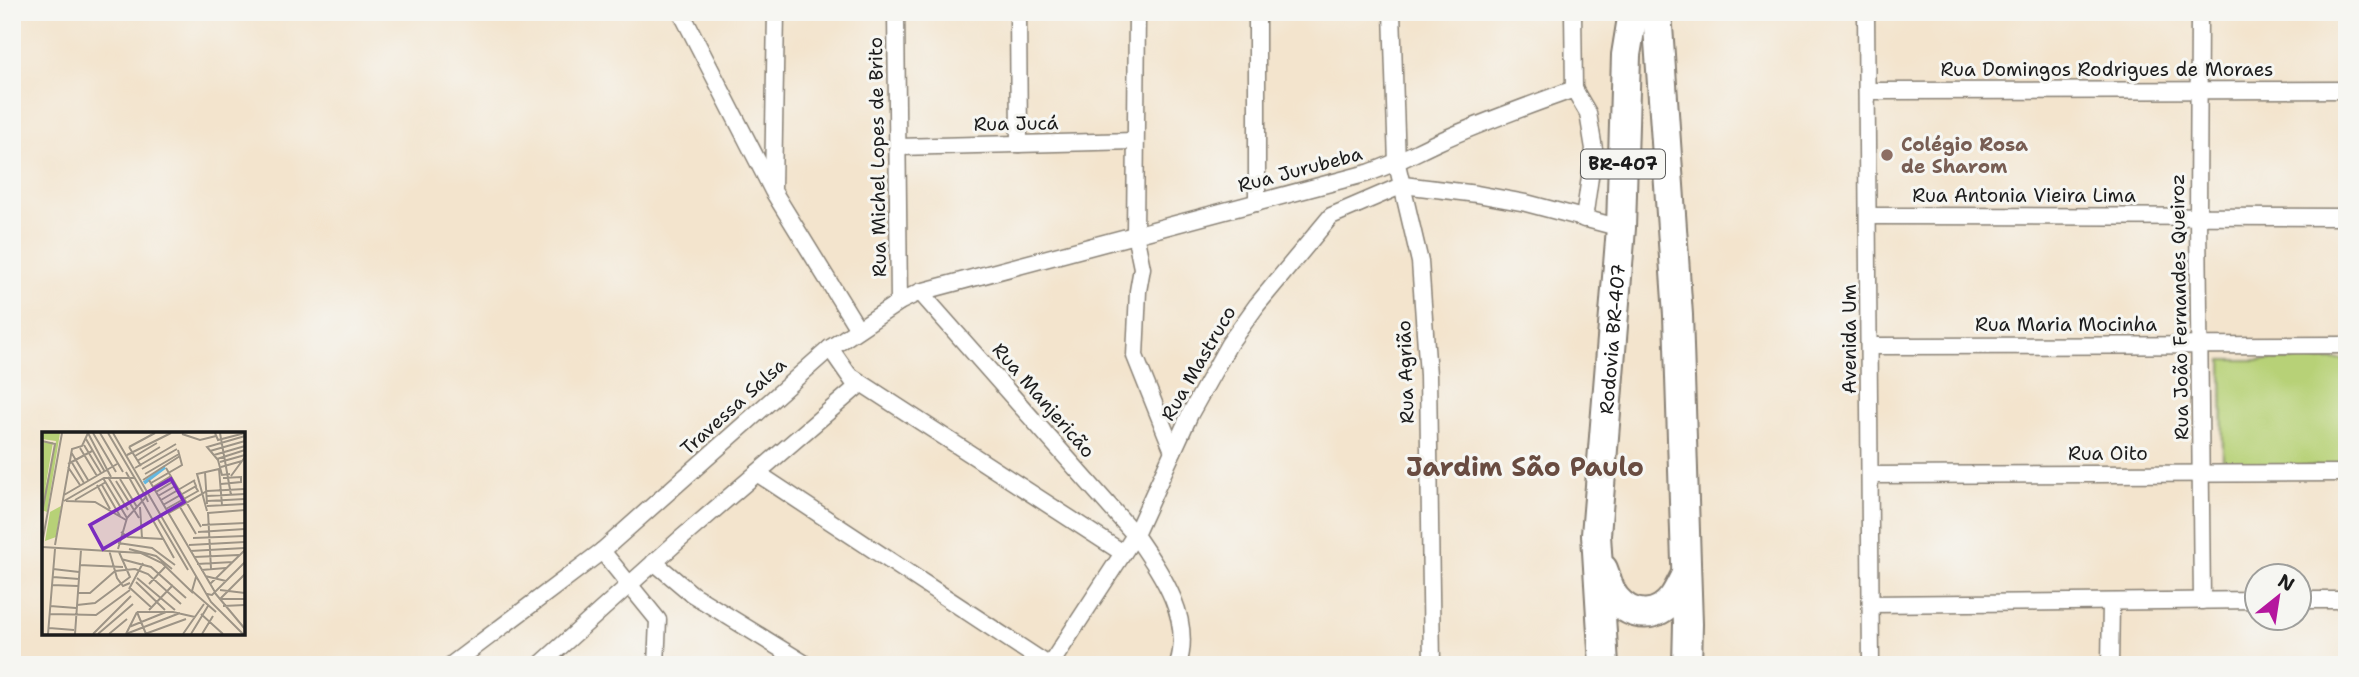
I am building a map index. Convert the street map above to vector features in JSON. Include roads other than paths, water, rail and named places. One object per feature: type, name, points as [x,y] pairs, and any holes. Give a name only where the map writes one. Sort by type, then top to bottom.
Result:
[{"type":"highway","name":"Rodovia BR-407","points":[[1604,665],[1596,535],[1621,229],[1626,55],[1633,12]]},
{"type":"highway","name":"BR-407","points":[[1657,12],[1678,315],[1687,665]]},
{"type":"highway","points":[[1596,535],[1610,589],[1616,599],[1634,612],[1647,615],[1658,612],[1674,597],[1686,574]]},
{"type":"street","points":[[681,12],[773,191],[858,329]]},
{"type":"street","points":[[773,191],[776,12]]},
{"type":"street","name":"Rua Michel Lopes de Brito","points":[[897,12],[899,302]]},
{"type":"street","points":[[1018,12],[1019,144]]},
{"type":"street","name":"Rua Mastruco","points":[[1137,12],[1135,234],[1142,268],[1138,291],[1135,356],[1173,452]]},
{"type":"street","points":[[1257,12],[1257,203]]},
{"type":"street","name":"Rua Agrião","points":[[1392,12],[1397,164],[1420,262],[1428,375],[1432,665]]},
{"type":"street","points":[[1573,12],[1574,89],[1588,113],[1594,149],[1584,219]]},
{"type":"street","name":"Avenida Um","points":[[1866,12],[1871,665]]},
{"type":"street","name":"Rua João Fernandes Queiroz","points":[[2199,12],[2202,601]]},
{"type":"street","name":"Rua Jurubeba","points":[[899,302],[920,292],[1397,164],[1465,131],[1574,89]]},
{"type":"street","name":"Rua Domingos Rodrigues de Moraes","points":[[1867,91],[2347,90]]},
{"type":"street","name":"Rua Jucá","points":[[898,147],[1135,141]]},
{"type":"street","points":[[1403,185],[1526,203],[1621,229]]},
{"type":"street","name":"Rua Mastruco","points":[[1173,452],[1190,414],[1229,344],[1256,305],[1299,252],[1331,216],[1403,185]]},
{"type":"street","name":"Rua Antonia Vieira Lima","points":[[1868,216],[2347,217]]},
{"type":"street","name":"Rua Manjericão","points":[[920,292],[1135,535],[1163,576],[1174,600],[1182,635],[1178,665]]},
{"type":"street","name":"Travessa Salsa","points":[[451,665],[602,551],[831,348],[899,302]]},
{"type":"street","name":"Rua Maria Mocinha","points":[[1870,346],[2347,345]]},
{"type":"street","points":[[831,348],[853,381],[1123,553]]},
{"type":"street","points":[[540,665],[757,473],[853,381]]},
{"type":"street","points":[[757,473],[1049,665],[1135,535],[1173,452]]},
{"type":"street","name":"Rua Oito","points":[[1870,475],[2347,473]]},
{"type":"street","points":[[602,551],[658,620],[656,665]]},
{"type":"street","points":[[654,562],[692,594],[807,665]]},
{"type":"street","points":[[1871,604],[2244,600]]},
{"type":"street","points":[[2314,600],[2347,600]]},
{"type":"street","points":[[2110,665],[2111,603]]},
{"type":"place","name":"Colégio Rosa de Sharom","points":[[1887,155]]},
{"type":"district","name":"Jardim São Paulo","points":[[1525,467]]}]
